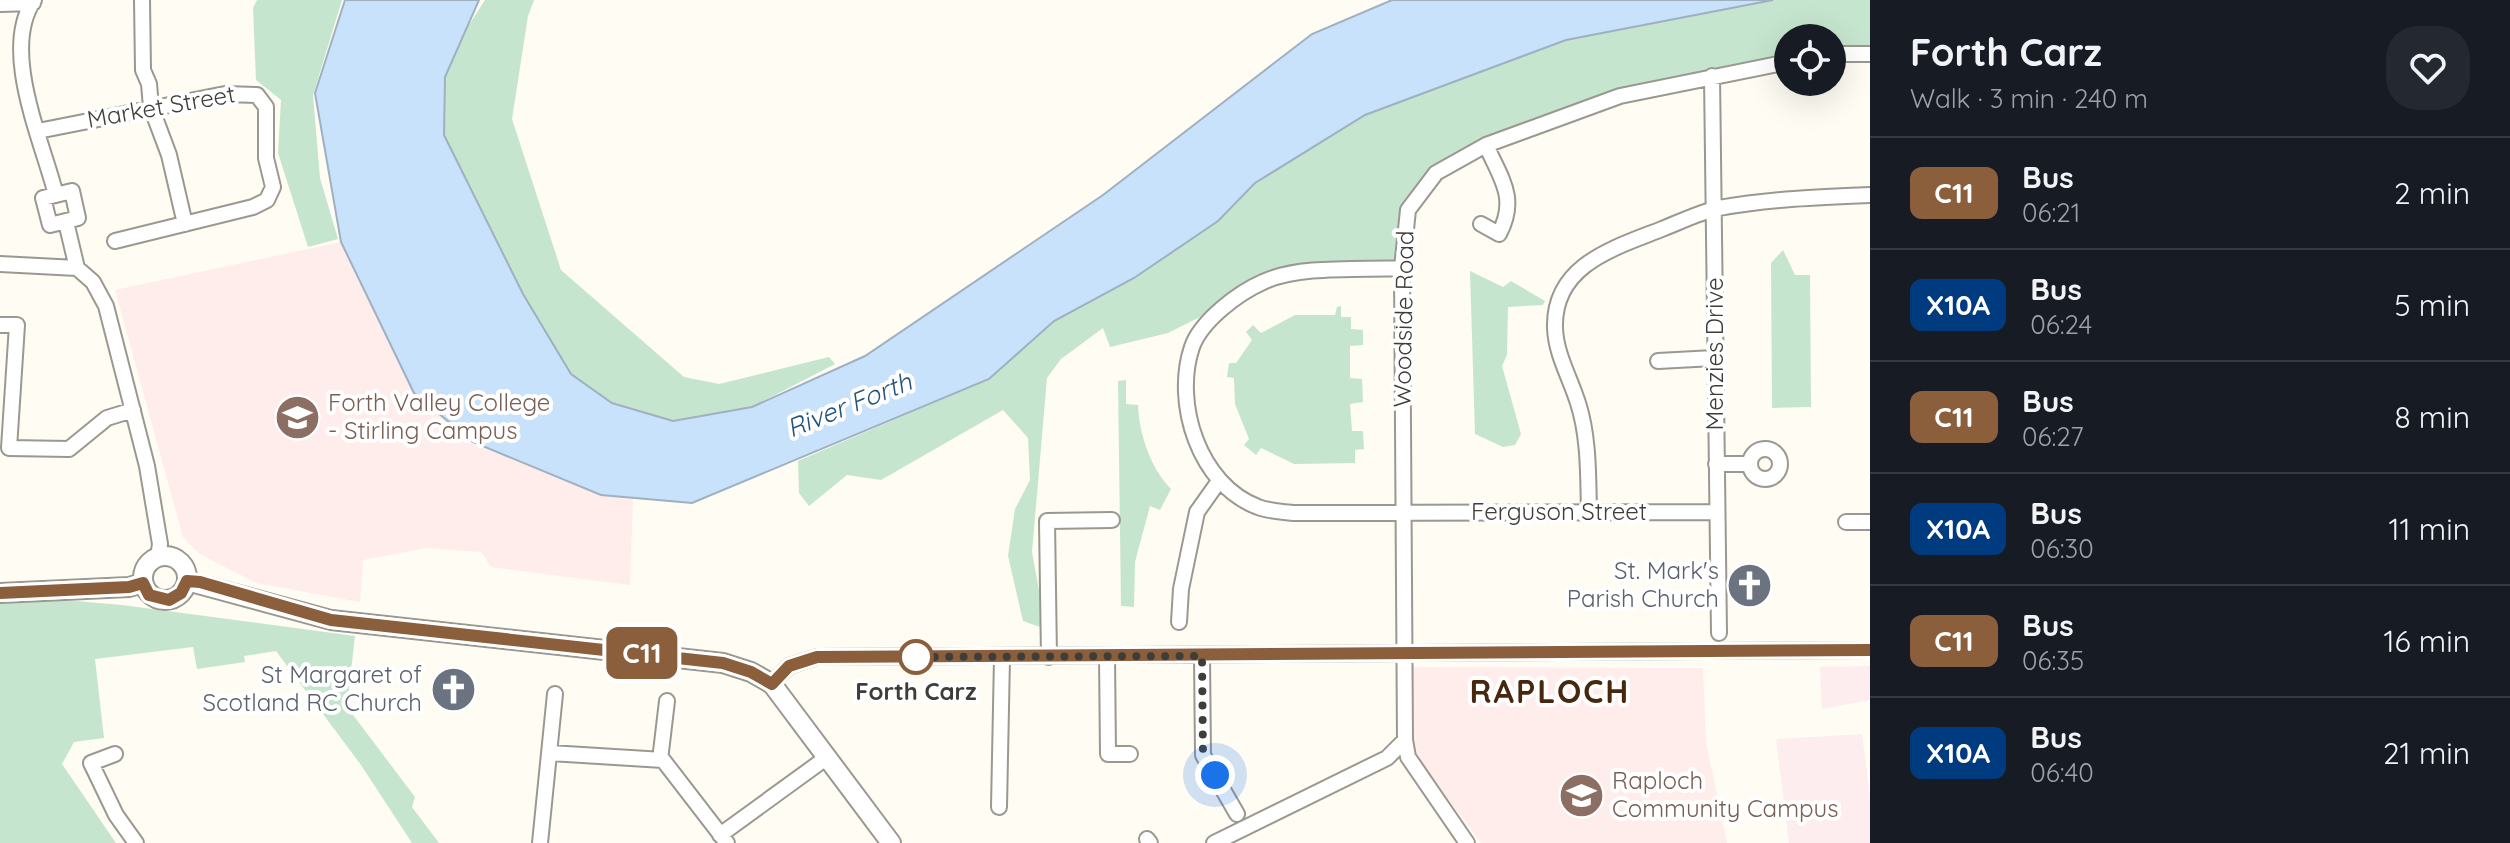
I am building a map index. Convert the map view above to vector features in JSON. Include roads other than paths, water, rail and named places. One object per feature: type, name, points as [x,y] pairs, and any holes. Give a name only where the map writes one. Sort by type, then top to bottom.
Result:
[{"type":"street","points":[[142,0],[143,70],[149,84],[151,107],[169,155],[185,224]]},
{"type":"street","points":[[0,4],[34,1]]},
{"type":"street","points":[[34,1],[23,19],[24,92],[56,195],[72,191],[78,218],[66,222],[77,268],[93,282],[106,306],[147,466],[160,544],[158,557],[144,570],[143,583],[149,595],[169,600],[181,593],[187,581],[179,561],[158,557]]},
{"type":"street","points":[[1846,54],[1870,54]]},
{"type":"street","name":"Woodside Road","points":[[1405,740],[1402,268],[1408,210],[1436,173],[1486,145],[1620,96],[1774,65]]},
{"type":"street","name":"Menzies Drive","points":[[1712,76],[1719,633]]},
{"type":"street","name":"Market Street","points":[[38,131],[151,107],[244,92],[257,95],[266,107],[266,158],[273,187],[267,200],[253,207],[115,241]]},
{"type":"street","points":[[1481,224],[1499,234],[1510,213],[1506,191],[1486,145]]},
{"type":"street","points":[[1589,511],[1586,444],[1578,403],[1561,363],[1555,329],[1556,308],[1564,287],[1601,253],[1715,209],[1782,199],[1870,195]]},
{"type":"street","points":[[0,264],[77,268]]},
{"type":"street","points":[[1402,268],[1285,274],[1261,282],[1199,332],[1192,347],[1184,388],[1195,440],[1219,481],[1258,507],[1294,513],[1403,512]]},
{"type":"street","points":[[0,325],[17,325],[9,448],[69,449],[107,418],[133,410]]},
{"type":"street","points":[[1658,361],[1714,358]]},
{"type":"street","points":[[1716,464],[1750,464]]},
{"type":"street","points":[[1179,622],[1181,589],[1197,512],[1219,481]]},
{"type":"street","name":"Ferguson Street","points":[[1403,512],[1716,512]]},
{"type":"street","points":[[1049,657],[1047,521],[1112,520]]},
{"type":"street","points":[[1846,522],[1870,522]]},
{"type":"street","points":[[187,581],[331,620],[723,663],[751,672],[772,684],[891,843]]},
{"type":"street","points":[[0,593],[129,587],[143,583]]},
{"type":"street","points":[[772,684],[789,666],[817,657],[1870,650]]},
{"type":"street","points":[[1107,656],[1108,754],[1130,754]]},
{"type":"street","points":[[1202,656],[1203,755],[1237,814]]},
{"type":"street","points":[[999,807],[1002,658]]},
{"type":"street","points":[[540,843],[555,694]]},
{"type":"street","points":[[667,701],[660,760],[724,839],[826,758]]},
{"type":"street","points":[[1214,843],[1387,758],[1405,740]]},
{"type":"street","points":[[1405,740],[1408,757],[1467,843]]},
{"type":"street","points":[[550,753],[660,760]]},
{"type":"street","points":[[115,754],[91,763],[116,815],[136,843]]},
{"type":"water","name":"River Forth","points":[[345,0],[479,0],[445,77],[444,135],[523,294],[571,374],[612,403],[673,421],[752,407],[865,356],[1103,195],[1312,34],[1392,0],[1773,0],[1566,40],[1365,115],[1255,183],[1218,221],[1134,278],[1054,321],[989,379],[692,503],[601,495],[473,442],[414,393],[341,242],[315,93]]},
{"type":"place","name":"Forth Valley College - Stirling Campus","points":[[297,417]]},
{"type":"place","name":"St. Mark's Parish Church","points":[[1750,585]]},
{"type":"place","name":"Forth Carz","points":[[916,657]]},
{"type":"place","name":"St Margaret of Scotland RC Church","points":[[453,689]]},
{"type":"place","name":"Raploch Community Campus","points":[[1581,795]]},
{"type":"district","name":"RAPLOCH","points":[[1550,692]]}]
